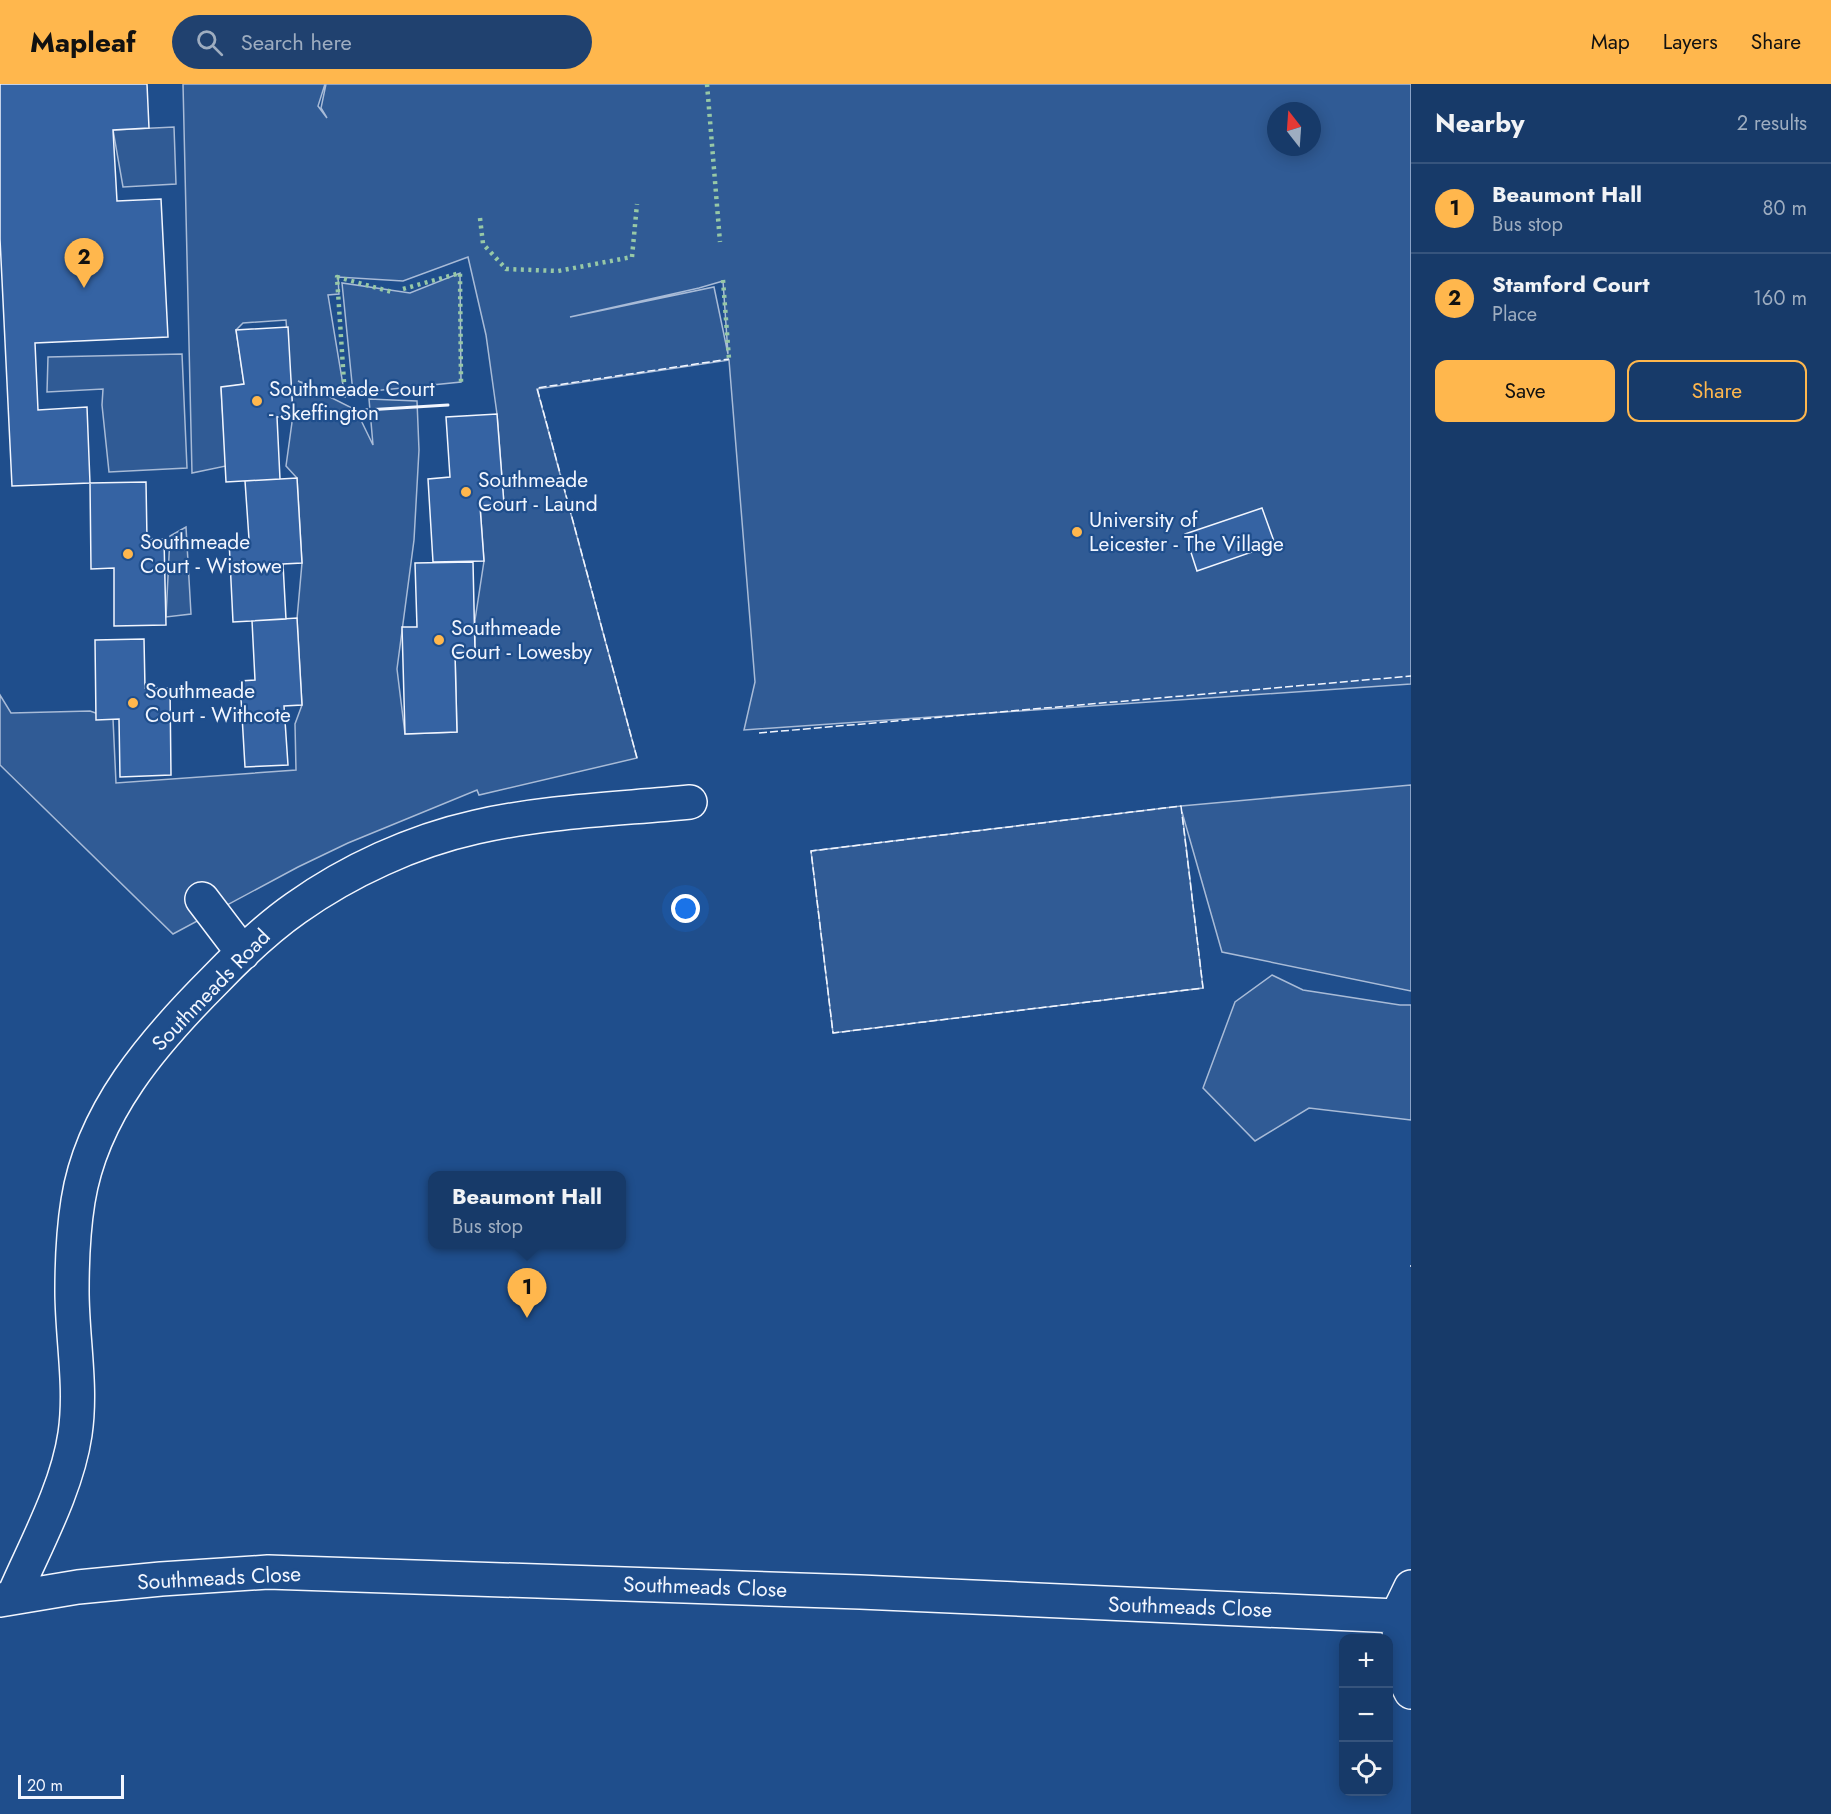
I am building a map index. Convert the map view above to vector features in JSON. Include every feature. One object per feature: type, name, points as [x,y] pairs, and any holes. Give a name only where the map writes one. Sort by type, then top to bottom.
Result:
[{"type":"street","name":"Southmeads Road","points":[[7,1599],[55,1501],[75,1435],[77,1347],[72,1291],[78,1201],[89,1157],[101,1125],[151,1050],[176,1020],[261,936],[296,907],[389,857],[475,827],[555,815],[690,802]]},
{"type":"street","points":[[202,899],[243,953]]},
{"type":"street","name":"Southmeads Close","points":[[7,1599],[78,1587],[268,1572],[860,1592],[1404,1602]]},
{"type":"street","points":[[1404,1602],[1407,1684],[1411,1692]]},
{"type":"shaded area","name":"University of Leicester - The Village","points":[[183,84],[325,84],[318,106],[327,118],[321,108],[326,84],[1411,84],[1411,684],[744,730],[755,682],[729,360],[537,389],[637,758],[479,795],[477,790],[348,843],[173,934],[0,765],[0,695],[11,713],[90,711],[113,719],[116,783],[296,770],[295,724],[302,705],[297,619],[302,563],[297,478],[286,466],[293,415],[286,320],[243,323],[236,330],[244,384],[221,388],[226,466],[192,473]],"holes":[[[468,257],[486,335],[497,414],[504,504],[480,506],[484,561],[475,620],[475,652],[455,653],[457,732],[405,734],[397,669],[414,540],[419,450],[417,401],[369,399],[373,445],[356,410],[298,381],[345,397],[328,295],[339,294],[338,277],[403,281]],[[723,281],[728,354],[714,287],[570,317]]]},
{"type":"shaded area","points":[[174,127],[176,184],[123,187],[113,130]]},
{"type":"shaded area","points":[[460,273],[461,382],[353,393],[342,283],[410,293]]},
{"type":"shaded area","points":[[182,354],[187,468],[109,472],[102,405],[103,389],[47,392],[48,357]]},
{"type":"shaded area","points":[[186,527],[191,614],[166,617],[170,536]]},
{"type":"shaded area","points":[[1411,785],[1411,991],[1222,952],[1182,812],[1203,988],[833,1033],[811,851],[1181,806]]},
{"type":"shaded area","points":[[1272,975],[1303,990],[1411,1005],[1411,1120],[1309,1108],[1255,1141],[1203,1088],[1235,1002]]},
{"type":"building","points":[[0,84],[147,84],[149,128],[113,130],[117,201],[161,199],[168,337],[35,343],[38,410],[87,407],[90,483],[12,486],[0,239]]},
{"type":"building","name":"Southmeade Court - Skeffington","points":[[288,327],[293,415],[277,417],[280,479],[226,482],[221,387],[244,384],[236,330]]},
{"type":"building","name":"Southmeade Court - Laund","points":[[497,414],[504,504],[480,506],[484,561],[433,562],[428,479],[450,477],[446,417]]},
{"type":"building","points":[[297,478],[302,563],[283,564],[286,619],[233,622],[229,540],[249,539],[245,481]]},
{"type":"building","name":"Southmeade Court - Wistowe","points":[[146,482],[147,539],[164,539],[166,625],[114,626],[114,568],[91,569],[90,483]]},
{"type":"building","points":[[1262,508],[1275,544],[1197,571],[1185,534]]},
{"type":"building","name":"Southmeade Court - Lowesby","points":[[473,562],[475,652],[455,653],[457,732],[405,734],[402,627],[417,627],[415,563]]},
{"type":"building","points":[[297,618],[302,705],[284,706],[288,765],[245,767],[240,681],[255,680],[252,621]]},
{"type":"building","name":"Southmeade Court - Withcote","points":[[144,639],[145,688],[170,688],[171,775],[120,777],[119,719],[96,720],[95,640]]},
{"type":"hedge","points":[[707,84],[720,242]]},
{"type":"hedge","points":[[480,218],[483,244],[506,269],[558,271],[632,257],[637,204]]},
{"type":"hedge","points":[[403,289],[460,273],[461,382]]},
{"type":"hedge","points":[[345,397],[337,277],[392,292]]},
{"type":"hedge","points":[[723,280],[729,359]]},
{"type":"fence","points":[[637,758],[537,388],[729,359]]},
{"type":"fence","points":[[759,733],[1411,676]]},
{"type":"fence","points":[[1181,806],[1203,988],[833,1033],[811,851],[1181,806]]},
{"type":"wall","points":[[366,410],[448,405]]},
{"type":"place","name":"Stamford Court","points":[[84,288]]},
{"type":"place","name":"Southmeade Court - Skeffington","points":[[257,401]]},
{"type":"place","name":"Southmeade Court - Laund","points":[[466,492]]},
{"type":"place","name":"University of Leicester - The Village","points":[[1077,532]]},
{"type":"place","name":"Southmeade Court - Wistowe","points":[[128,554]]},
{"type":"place","name":"Southmeade Court - Lowesby","points":[[439,640]]},
{"type":"place","name":"Southmeade Court - Withcote","points":[[133,703]]},
{"type":"place","name":"Beaumont Hall","points":[[527,1318]]}]
